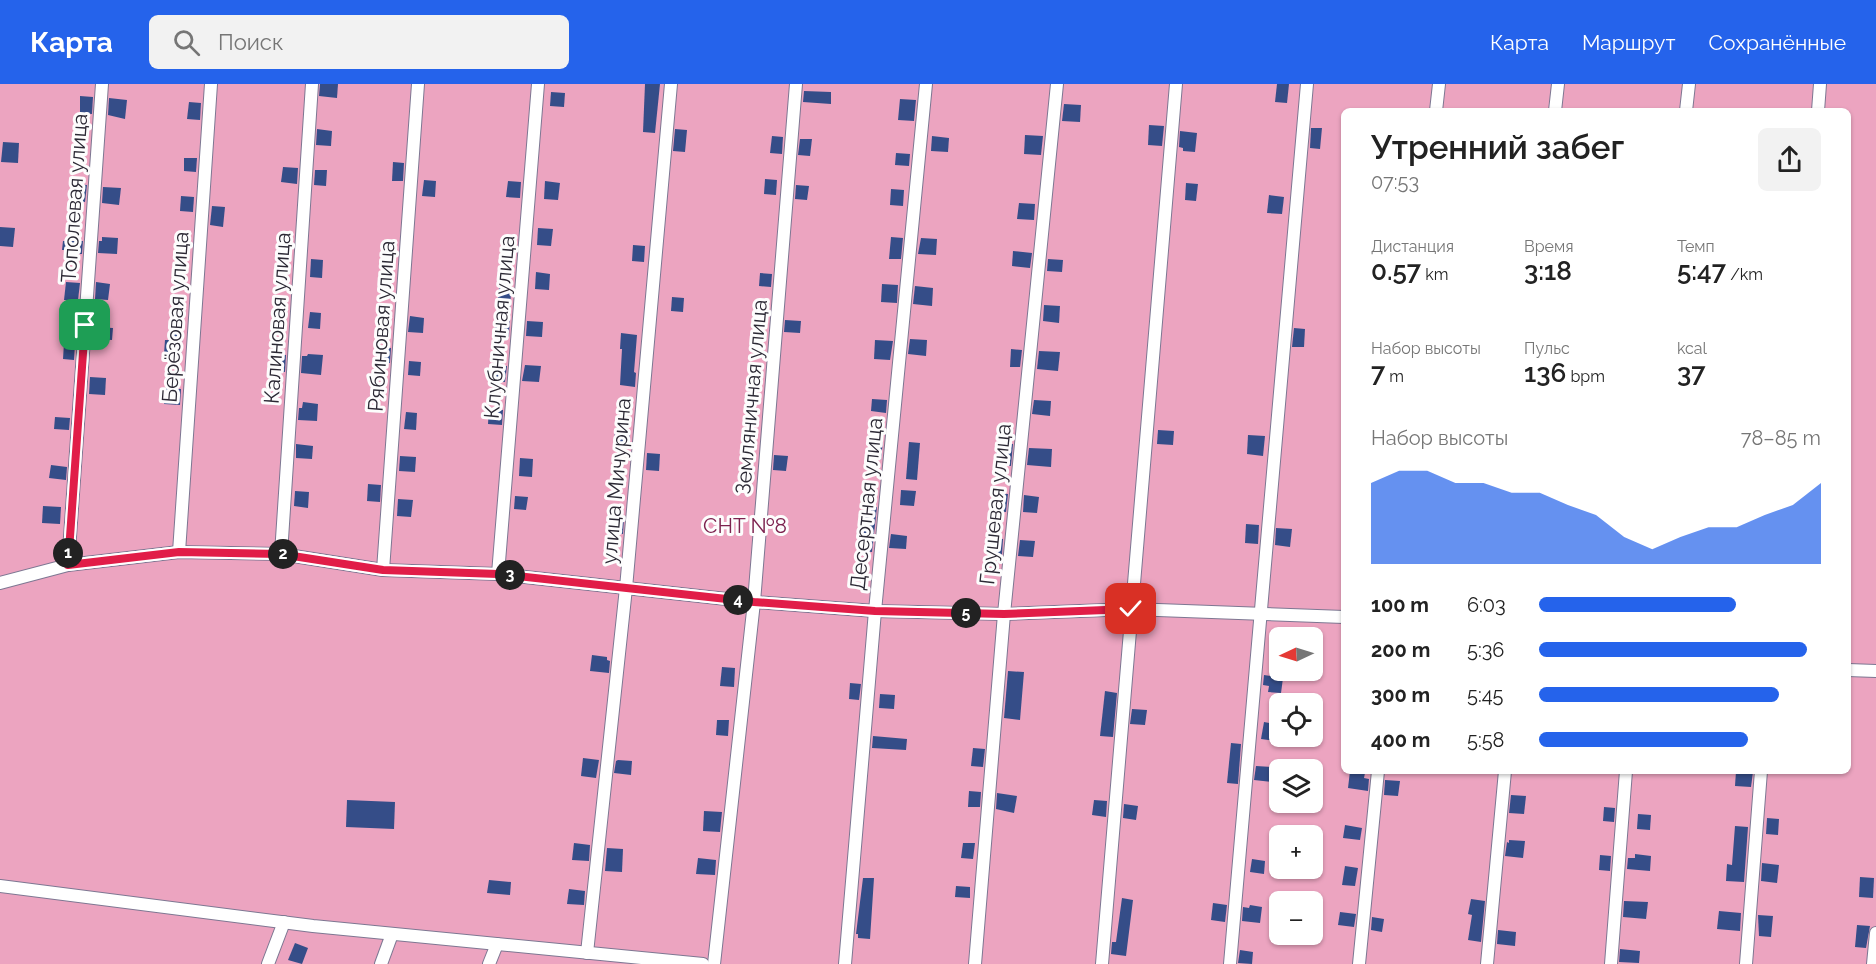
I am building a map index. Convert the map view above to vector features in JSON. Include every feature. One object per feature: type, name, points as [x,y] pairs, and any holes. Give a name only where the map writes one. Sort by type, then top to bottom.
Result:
[{"type":"street","name":"Тополевая улица","points":[[68,565],[102,84]]},
{"type":"street","name":"Берёзовая улица","points":[[179,552],[211,84]]},
{"type":"street","name":"Калиновая улица","points":[[280,554],[312,84]]},
{"type":"street","name":"Рябиновая улица","points":[[383,570],[418,84]]},
{"type":"street","name":"Клубничная улица","points":[[498,574],[538,84]]},
{"type":"street","name":"улица Мичурина","points":[[587,953],[626,588],[671,84]]},
{"type":"street","name":"Земляничная улица","points":[[714,964],[754,602],[796,84]]},
{"type":"street","name":"Десертная улица","points":[[845,964],[875,611],[926,84]]},
{"type":"street","name":"Грушевая улица","points":[[975,964],[1004,614],[1057,84]]},
{"type":"street","points":[[1102,964],[1176,84]]},
{"type":"street","points":[[1230,964],[1307,84]]},
{"type":"street","points":[[1436,108],[1439,84]]},
{"type":"street","points":[[1555,108],[1558,84]]},
{"type":"street","points":[[1686,108],[1689,84]]},
{"type":"street","points":[[1818,108],[1820,84]]},
{"type":"street","points":[[0,583],[68,565],[179,552],[280,554],[383,570],[498,574],[754,602],[875,611],[1004,614],[1131,609],[1262,612],[1341,617]]},
{"type":"street","points":[[1851,670],[1876,671]]},
{"type":"street","points":[[1359,964],[1378,774]]},
{"type":"street","points":[[1487,964],[1505,774]]},
{"type":"street","points":[[1611,964],[1626,774]]},
{"type":"street","points":[[1746,964],[1761,774]]},
{"type":"street","points":[[0,886],[284,922],[587,953],[603,959],[703,964]]},
{"type":"street","points":[[268,964],[284,922]]},
{"type":"street","points":[[1873,964],[1876,933]]},
{"type":"street","points":[[381,964],[392,934]]},
{"type":"street","points":[[489,964],[497,944]]},
{"type":"green space","name":"СНТ №8","points":[[0,84],[1876,84],[1876,964],[0,964]]},
{"type":"building","points":[[320,84],[338,84],[337,98],[319,96]]},
{"type":"building","points":[[645,84],[660,84],[655,133],[643,132]]},
{"type":"building","points":[[1277,84],[1289,84],[1287,103],[1275,102]]},
{"type":"building","points":[[804,91],[831,92],[831,104],[803,102]]},
{"type":"building","points":[[551,92],[565,93],[564,107],[550,106]]},
{"type":"building","points":[[80,96],[93,97],[92,114],[80,113]]},
{"type":"building","points":[[109,98],[127,100],[125,119],[108,115]]},
{"type":"building","points":[[900,99],[916,100],[914,121],[898,120]]},
{"type":"building","points":[[189,102],[201,103],[200,120],[187,119]]},
{"type":"building","points":[[1064,104],[1081,105],[1080,122],[1062,121]]},
{"type":"building","points":[[1149,125],[1164,126],[1162,146],[1148,145]]},
{"type":"building","points":[[1311,128],[1322,128],[1320,149],[1310,148]]},
{"type":"building","points":[[317,129],[332,131],[331,146],[316,145]]},
{"type":"building","points":[[675,129],[687,130],[685,152],[673,151]]},
{"type":"building","points":[[1180,131],[1197,133],[1195,152],[1183,151],[1183,148],[1179,147]]},
{"type":"building","points":[[1025,135],[1043,136],[1041,155],[1024,154]]},
{"type":"building","points":[[772,136],[783,137],[782,154],[770,153]]},
{"type":"building","points":[[932,136],[949,138],[948,152],[931,151]]},
{"type":"building","points":[[800,139],[812,139],[810,156],[798,155]]},
{"type":"building","points":[[3,142],[19,143],[18,163],[1,162]]},
{"type":"building","points":[[896,153],[910,154],[909,166],[895,165]]},
{"type":"building","points":[[184,158],[197,158],[196,172],[184,171]]},
{"type":"building","points":[[393,162],[404,163],[403,181],[392,181]]},
{"type":"building","points":[[283,167],[298,168],[297,184],[281,182]]},
{"type":"building","points":[[315,170],[327,170],[326,186],[314,185]]},
{"type":"building","points":[[765,179],[777,180],[776,195],[764,194]]},
{"type":"building","points":[[424,180],[436,181],[435,197],[422,196]]},
{"type":"building","points":[[508,181],[521,182],[520,198],[506,197]]},
{"type":"building","points":[[545,181],[560,183],[558,200],[544,199]]},
{"type":"building","points":[[1186,183],[1198,184],[1196,201],[1185,200]]},
{"type":"building","points":[[76,184],[87,185],[85,202],[74,201]]},
{"type":"building","points":[[796,185],[809,186],[807,200],[795,199]]},
{"type":"building","points":[[103,187],[121,188],[119,205],[102,203]]},
{"type":"building","points":[[891,189],[904,190],[903,206],[890,205]]},
{"type":"building","points":[[1269,195],[1284,197],[1282,214],[1267,213]]},
{"type":"building","points":[[181,196],[194,197],[193,212],[180,211]]},
{"type":"building","points":[[1019,203],[1035,204],[1034,220],[1017,219]]},
{"type":"building","points":[[212,206],[225,207],[223,227],[210,225]]},
{"type":"building","points":[[0,227],[15,228],[13,247],[0,246]]},
{"type":"building","points":[[538,228],[553,229],[551,246],[537,245]]},
{"type":"building","points":[[102,237],[118,238],[117,254],[98,253],[99,241],[102,241]]},
{"type":"building","points":[[891,237],[903,238],[901,259],[889,259]]},
{"type":"building","points":[[921,238],[937,239],[936,255],[918,254]]},
{"type":"building","points":[[63,241],[83,241],[82,254],[68,254],[68,250],[62,250]]},
{"type":"building","points":[[633,245],[645,246],[644,262],[632,261]]},
{"type":"building","points":[[1013,251],[1032,253],[1030,268],[1012,266]]},
{"type":"building","points":[[311,259],[323,260],[322,278],[310,277]]},
{"type":"building","points":[[1048,259],[1063,260],[1062,272],[1047,271]]},
{"type":"building","points":[[536,272],[550,274],[549,290],[535,289]]},
{"type":"building","points":[[760,273],[772,274],[771,287],[759,286]]},
{"type":"building","points":[[66,282],[80,283],[78,300],[64,300]]},
{"type":"building","points":[[96,282],[110,284],[108,300],[95,299]]},
{"type":"building","points":[[882,284],[898,285],[897,303],[881,302]]},
{"type":"building","points":[[915,286],[933,288],[932,306],[913,304]]},
{"type":"building","points":[[499,288],[511,289],[509,337],[494,336]]},
{"type":"building","points":[[672,297],[684,298],[683,312],[671,311]]},
{"type":"building","points":[[1044,305],[1060,306],[1059,323],[1043,321]]},
{"type":"building","points":[[310,312],[321,313],[320,329],[308,328]]},
{"type":"building","points":[[410,316],[424,318],[423,333],[408,332]]},
{"type":"building","points":[[171,317],[184,318],[181,356],[164,354],[165,340],[169,340]]},
{"type":"building","points":[[785,320],[801,321],[800,333],[784,332]]},
{"type":"building","points":[[527,321],[543,322],[542,337],[526,336]]},
{"type":"building","points":[[94,327],[113,328],[112,340],[94,339]]},
{"type":"building","points":[[1294,328],[1305,329],[1304,347],[1292,347]]},
{"type":"building","points":[[621,333],[637,335],[635,387],[620,385]]},
{"type":"building","points":[[910,339],[927,340],[926,356],[908,354]]},
{"type":"building","points":[[875,340],[893,341],[890,360],[874,359]]},
{"type":"building","points":[[64,343],[75,344],[74,360],[63,359]]},
{"type":"building","points":[[379,347],[391,348],[390,363],[378,363]]},
{"type":"building","points":[[1011,349],[1022,350],[1020,367],[1010,367]]},
{"type":"building","points":[[1039,351],[1060,352],[1058,371],[1037,369]]},
{"type":"building","points":[[272,354],[286,355],[285,372],[270,371]]},
{"type":"building","points":[[323,355],[321,375],[301,373],[302,356]]},
{"type":"building","points":[[409,361],[421,362],[420,376],[408,375]]},
{"type":"building","points":[[493,365],[507,366],[505,382],[492,381]]},
{"type":"building","points":[[525,365],[541,366],[539,382],[522,381]]},
{"type":"building","points":[[90,377],[106,378],[105,395],[89,394]]},
{"type":"building","points":[[166,388],[181,389],[180,405],[164,404]]},
{"type":"building","points":[[872,399],[887,400],[886,413],[871,411]]},
{"type":"building","points":[[1034,400],[1051,401],[1050,416],[1032,414]]},
{"type":"building","points":[[303,402],[318,404],[317,421],[298,420],[299,408],[302,408]]},
{"type":"building","points":[[489,409],[503,410],[502,425],[488,424]]},
{"type":"building","points":[[406,412],[417,413],[416,430],[404,429]]},
{"type":"building","points":[[55,417],[70,418],[69,430],[54,429]]},
{"type":"building","points":[[615,429],[630,430],[629,444],[614,443]]},
{"type":"building","points":[[1158,430],[1174,431],[1173,445],[1157,444]]},
{"type":"building","points":[[1248,435],[1265,436],[1263,456],[1247,454]]},
{"type":"building","points":[[874,439],[883,440],[881,460],[872,459]]},
{"type":"building","points":[[909,442],[920,443],[917,480],[906,479]]},
{"type":"building","points":[[997,443],[1013,444],[1011,466],[996,464]]},
{"type":"building","points":[[296,444],[313,446],[312,459],[296,458]]},
{"type":"building","points":[[1029,448],[1052,449],[1051,467],[1027,465]]},
{"type":"building","points":[[647,453],[660,454],[659,471],[646,470]]},
{"type":"building","points":[[774,455],[788,456],[786,471],[773,470]]},
{"type":"building","points":[[400,456],[416,457],[415,472],[399,471]]},
{"type":"building","points":[[520,458],[533,459],[532,477],[519,476]]},
{"type":"building","points":[[51,465],[67,467],[66,480],[49,478]]},
{"type":"building","points":[[368,484],[381,485],[380,502],[367,501]]},
{"type":"building","points":[[901,490],[916,491],[914,506],[900,505]]},
{"type":"building","points":[[295,491],[309,492],[308,508],[294,506]]},
{"type":"building","points":[[994,493],[1008,494],[1006,512],[992,511]]},
{"type":"building","points":[[1024,495],[1039,497],[1037,513],[1023,512]]},
{"type":"building","points":[[515,496],[528,497],[526,510],[514,509]]},
{"type":"building","points":[[398,499],[413,500],[411,517],[397,516]]},
{"type":"building","points":[[43,506],[61,507],[60,524],[42,523]]},
{"type":"building","points":[[866,506],[877,507],[872,552],[862,551]]},
{"type":"building","points":[[609,517],[624,518],[623,534],[608,533]]},
{"type":"building","points":[[1246,524],[1259,525],[1258,544],[1245,543]]},
{"type":"building","points":[[1276,528],[1292,529],[1290,547],[1275,545]]},
{"type":"building","points":[[891,534],[907,536],[906,549],[889,548]]},
{"type":"building","points":[[993,538],[1003,539],[1002,555],[992,554]]},
{"type":"building","points":[[1020,540],[1035,541],[1033,557],[1018,556]]},
{"type":"building","points":[[592,655],[607,657],[610,661],[609,673],[590,671]]},
{"type":"building","points":[[722,667],[735,668],[734,687],[720,686]]},
{"type":"building","points":[[1008,671],[1024,672],[1020,720],[1004,718]]},
{"type":"building","points":[[1264,675],[1269,676],[1269,681],[1283,681],[1281,693],[1268,692],[1269,686],[1263,685]]},
{"type":"building","points":[[850,683],[861,684],[859,700],[849,699]]},
{"type":"building","points":[[1105,691],[1117,693],[1113,737],[1100,736]]},
{"type":"building","points":[[880,694],[895,695],[894,709],[879,708]]},
{"type":"building","points":[[1132,709],[1147,710],[1145,725],[1130,724]]},
{"type":"building","points":[[717,720],[729,720],[728,736],[716,735]]},
{"type":"building","points":[[1264,722],[1269,723],[1269,740],[1261,739]]},
{"type":"building","points":[[873,736],[907,739],[906,750],[872,748]]},
{"type":"building","points":[[1231,743],[1241,744],[1238,784],[1227,783]]},
{"type":"building","points":[[973,748],[985,749],[983,767],[971,766]]},
{"type":"building","points":[[583,758],[599,760],[596,778],[581,776]]},
{"type":"building","points":[[618,760],[632,761],[631,775],[614,773]]},
{"type":"building","points":[[1256,766],[1269,767],[1269,782],[1254,780]]},
{"type":"building","points":[[1350,774],[1365,774],[1364,778],[1369,779],[1368,791],[1348,788]]},
{"type":"building","points":[[1736,774],[1753,774],[1751,787],[1735,786]]},
{"type":"building","points":[[1385,780],[1400,781],[1398,796],[1384,795]]},
{"type":"building","points":[[969,791],[981,792],[980,807],[968,807]]},
{"type":"building","points":[[997,793],[1017,796],[1014,813],[996,809]]},
{"type":"building","points":[[1511,795],[1526,796],[1524,814],[1509,813]]},
{"type":"building","points":[[347,800],[395,802],[394,829],[346,827]]},
{"type":"building","points":[[1094,800],[1107,801],[1106,817],[1092,815]]},
{"type":"building","points":[[1124,804],[1138,806],[1136,820],[1123,818]]},
{"type":"building","points":[[1604,807],[1615,808],[1614,822],[1603,821]]},
{"type":"building","points":[[704,811],[722,812],[720,832],[703,831]]},
{"type":"building","points":[[1638,814],[1651,815],[1650,830],[1637,829]]},
{"type":"building","points":[[1767,818],[1779,819],[1778,835],[1766,834]]},
{"type":"building","points":[[1345,825],[1362,828],[1360,840],[1343,838]]},
{"type":"building","points":[[1735,826],[1748,827],[1744,882],[1726,881],[1727,864],[1732,865]]},
{"type":"building","points":[[1509,840],[1525,841],[1523,858],[1505,856]]},
{"type":"building","points":[[574,843],[590,845],[589,861],[572,860]]},
{"type":"building","points":[[963,843],[975,843],[973,859],[961,858]]},
{"type":"building","points":[[607,848],[623,849],[622,872],[605,871]]},
{"type":"building","points":[[1635,854],[1651,856],[1650,871],[1627,869],[1628,858],[1635,858]]},
{"type":"building","points":[[1600,855],[1611,856],[1610,871],[1599,870]]},
{"type":"building","points":[[698,858],[716,860],[715,875],[696,874]]},
{"type":"building","points":[[1252,859],[1265,861],[1264,874],[1250,872]]},
{"type":"building","points":[[1762,863],[1779,865],[1777,883],[1761,881]]},
{"type":"building","points":[[1345,866],[1358,868],[1355,886],[1342,885]]},
{"type":"building","points":[[1860,877],[1874,878],[1873,898],[1859,897]]},
{"type":"building","points":[[863,878],[874,878],[870,939],[858,938],[856,934]]},
{"type":"building","points":[[489,880],[511,882],[510,895],[487,893]]},
{"type":"building","points":[[956,886],[970,887],[970,898],[955,897]]},
{"type":"building","points":[[569,889],[585,891],[584,905],[567,904]]},
{"type":"building","points":[[1122,898],[1133,900],[1126,956],[1111,954],[1112,942],[1116,942]]},
{"type":"building","points":[[1471,899],[1485,901],[1481,942],[1468,940],[1472,915],[1468,914]]},
{"type":"building","points":[[1624,901],[1648,902],[1646,919],[1623,917]]},
{"type":"building","points":[[1213,903],[1227,905],[1225,922],[1211,920]]},
{"type":"building","points":[[1250,905],[1262,907],[1260,923],[1242,921],[1243,907],[1249,908]]},
{"type":"building","points":[[1719,911],[1741,913],[1740,931],[1717,929]]},
{"type":"building","points":[[1340,912],[1356,914],[1354,927],[1338,925]]},
{"type":"building","points":[[1758,915],[1773,916],[1771,937],[1759,936]]},
{"type":"building","points":[[1372,917],[1384,919],[1382,932],[1371,930]]},
{"type":"building","points":[[1857,925],[1870,926],[1866,948],[1855,947]]},
{"type":"building","points":[[1498,930],[1516,932],[1515,946],[1497,944]]},
{"type":"building","points":[[295,943],[308,948],[302,964],[288,960]]},
{"type":"building","points":[[1620,949],[1640,951],[1639,963],[1619,962]]},
{"type":"building","points":[[1240,950],[1253,952],[1252,964],[1238,963]]},
{"type":"route","points":[[85,325],[68,565],[179,552],[280,554],[383,570],[498,574],[754,602],[875,611],[1004,614],[1131,609]]}]
